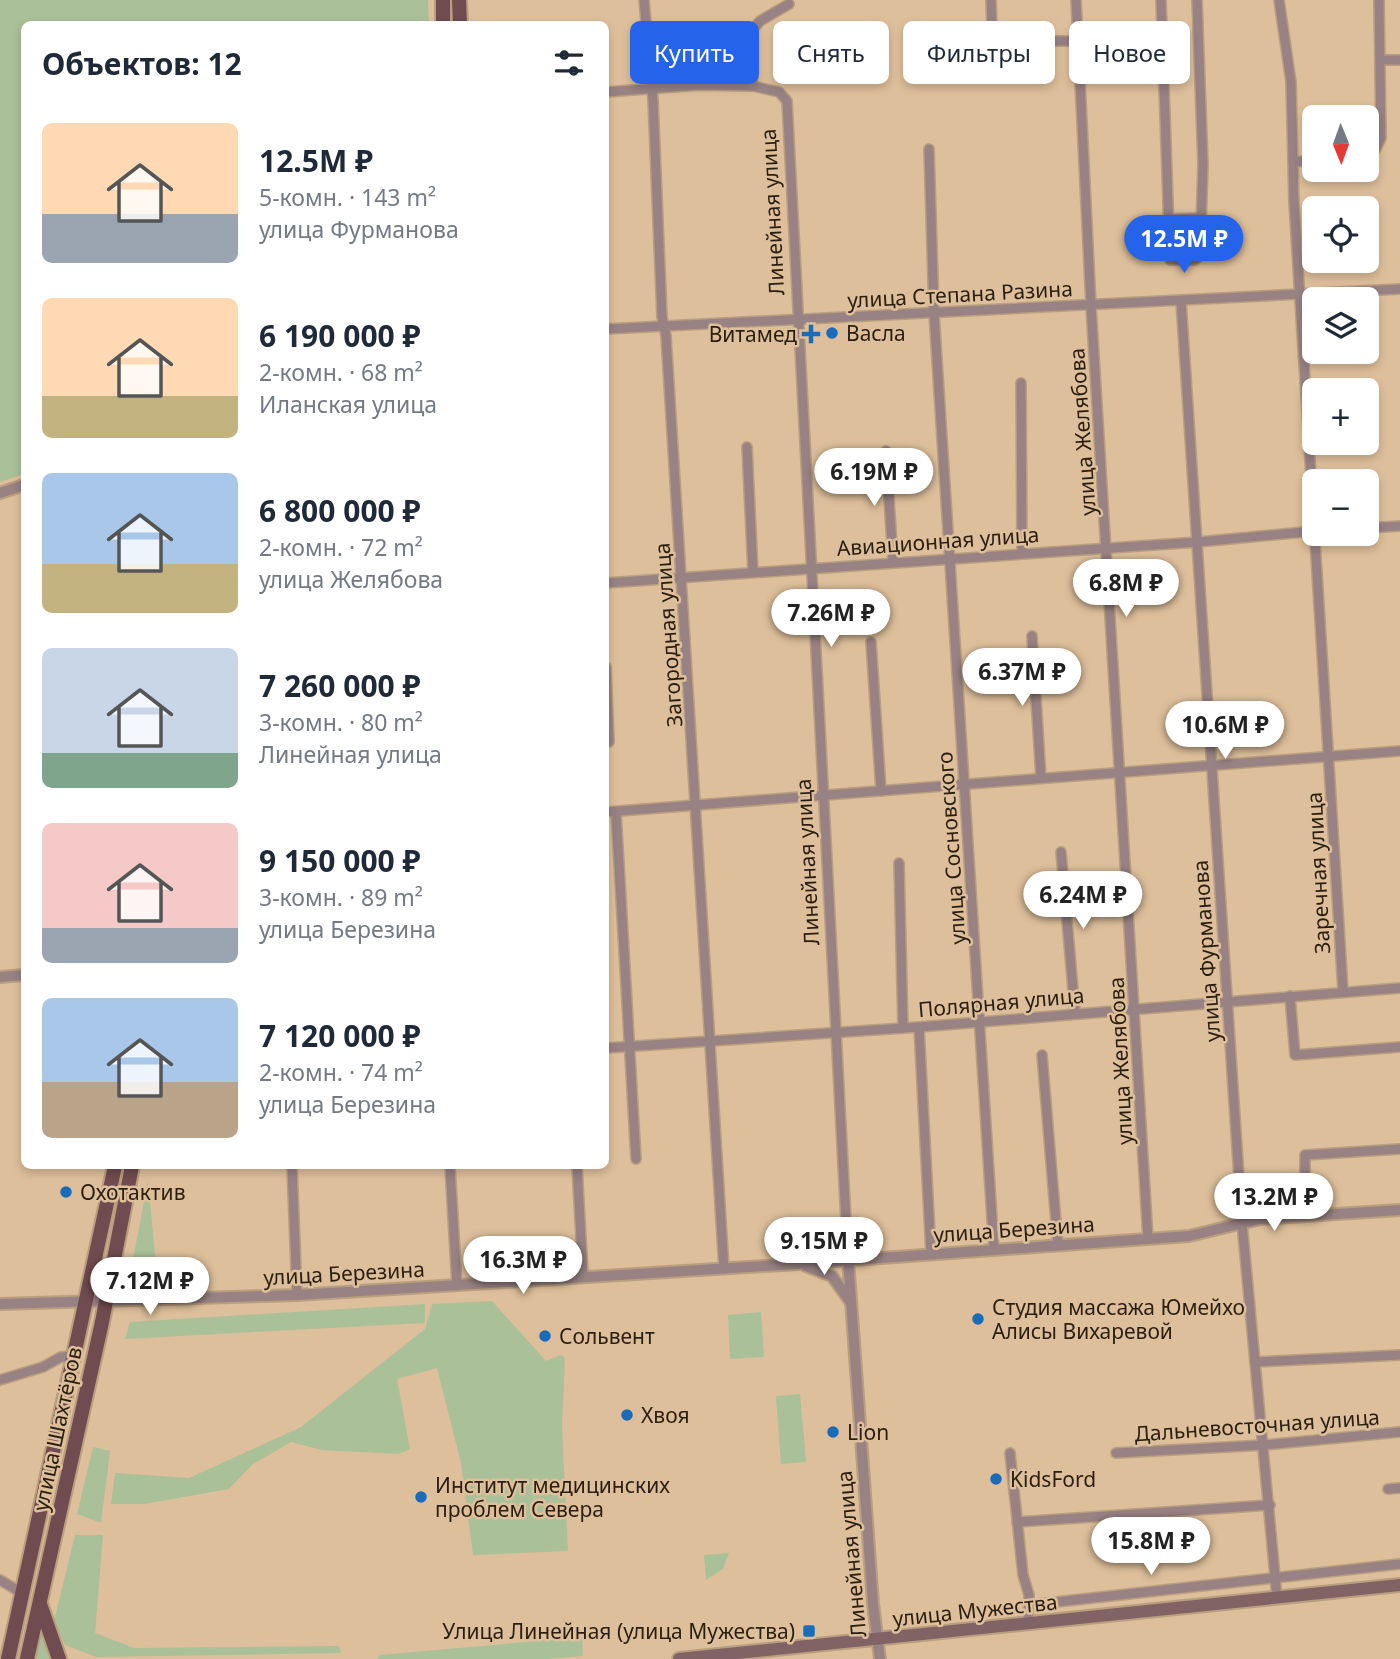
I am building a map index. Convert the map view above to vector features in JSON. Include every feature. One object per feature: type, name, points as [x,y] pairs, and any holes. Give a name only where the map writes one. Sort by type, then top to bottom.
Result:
[{"type":"main road","points":[[443,0],[443,21]]},
{"type":"main road","points":[[459,0],[460,21]]},
{"type":"main road","name":"улица Шахтёров","points":[[8,1659],[114,1169]]},
{"type":"main road","name":"улица Шахтёров","points":[[27,1659],[61,1510],[131,1169]]},
{"type":"main road","name":"улица Мужества","points":[[678,1659],[1400,1585]]},
{"type":"main road","points":[[39,1598],[47,1632],[59,1659]]},
{"type":"street","name":"Загородная улица","points":[[643,0],[649,89],[653,100],[664,326],[712,1039],[724,1269]]},
{"type":"street","points":[[991,0],[992,28],[1002,41],[1069,41]]},
{"type":"street","name":"улица Желябова","points":[[1076,0],[1077,21]]},
{"type":"street","points":[[1161,0],[1168,258],[1195,260],[1200,256],[1203,165],[1197,0]]},
{"type":"street","name":"Заречная улица","points":[[1279,0],[1290,82],[1310,469]]},
{"type":"street","points":[[1379,0],[1379,145]]},
{"type":"street","points":[[609,92],[699,85],[753,86],[750,33],[760,21],[789,4]]},
{"type":"street","points":[[1380,61],[1400,60]]},
{"type":"street","name":"улица Желябова","points":[[1079,84],[1148,1239]]},
{"type":"street","name":"Линейная улица","points":[[753,86],[779,92],[786,101],[848,1259],[880,1659]]},
{"type":"street","name":"улица Сосновского","points":[[929,149],[934,313],[994,1251]]},
{"type":"street","points":[[1293,162],[1302,161]]},
{"type":"street","points":[[1169,219],[1200,218]]},
{"type":"street","name":"улица Степана Разина","points":[[609,329],[1400,289]]},
{"type":"street","name":"улица Фурманова","points":[[1181,301],[1242,1223],[1277,1598]]},
{"type":"street","points":[[1021,383],[1022,552]]},
{"type":"street","points":[[747,447],[753,572]]},
{"type":"street","points":[[886,451],[892,562]]},
{"type":"street","points":[[0,493],[21,486]]},
{"type":"street","points":[[1379,527],[1400,526]]},
{"type":"street","name":"Авиационная улица","points":[[609,583],[1022,552],[1198,542],[1302,532]]},
{"type":"street","name":"Заречная улица","points":[[1315,546],[1343,990]]},
{"type":"street","points":[[1032,636],[1041,778]]},
{"type":"street","points":[[871,642],[881,791]]},
{"type":"street","points":[[636,1159],[610,812],[1400,751]]},
{"type":"street","points":[[1062,852],[1075,1013]]},
{"type":"street","points":[[899,863],[903,1028]]},
{"type":"street","points":[[0,977],[21,975]]},
{"type":"street","name":"Полярная улица","points":[[609,1048],[919,1027],[1227,1003],[1343,990],[1400,988]]},
{"type":"street","points":[[1290,996],[1295,1055],[1400,1047]]},
{"type":"street","points":[[919,1027],[931,1254]]},
{"type":"street","points":[[1042,1055],[1058,1245]]},
{"type":"street","points":[[1305,1214],[1305,1155],[1400,1149]]},
{"type":"street","points":[[292,1169],[297,1295]]},
{"type":"street","points":[[450,1169],[457,1286]]},
{"type":"street","points":[[576,1169],[583,1275]]},
{"type":"street","name":"улица Березина","points":[[0,1304],[297,1295],[994,1251],[1199,1234],[1242,1223],[1305,1214],[1400,1210]]},
{"type":"street","points":[[798,1264],[832,1276],[851,1302]]},
{"type":"street","points":[[1255,1362],[1400,1355]]},
{"type":"street","points":[[0,1380],[43,1367],[61,1357],[73,1356]]},
{"type":"street","name":"Дальневосточная улица","points":[[1116,1453],[1264,1445],[1400,1432]]},
{"type":"street","points":[[1010,1453],[1029,1605],[1028,1624]]},
{"type":"street","points":[[1388,1489],[1400,1488]]},
{"type":"street","points":[[1017,1522],[1270,1505]]},
{"type":"street","points":[[1029,1605],[1276,1580],[1400,1564]]},
{"type":"street","points":[[0,1580],[22,1593]]},
{"type":"green space","points":[[0,0],[428,0],[429,21],[21,21],[21,475],[0,482]]},
{"type":"green space","points":[[148,1181],[158,1286],[128,1285]]},
{"type":"green space","points":[[492,1301],[546,1361],[561,1355],[565,1358],[562,1426],[568,1551],[473,1555],[461,1463],[437,1368],[397,1379],[410,1449],[399,1454],[322,1450],[291,1442],[253,1464],[229,1489],[144,1504],[111,1504],[115,1473],[189,1478],[301,1427],[425,1329],[432,1304]]},
{"type":"green space","points":[[425,1304],[425,1323],[125,1339],[130,1322]]},
{"type":"green space","points":[[761,1312],[764,1357],[730,1359],[728,1315]]},
{"type":"green space","points":[[800,1394],[806,1462],[781,1464],[776,1396]]},
{"type":"green space","points":[[93,1447],[110,1451],[101,1523],[77,1514]]},
{"type":"green space","points":[[75,1535],[103,1535],[95,1633],[134,1648],[339,1646],[341,1653],[96,1657],[65,1645],[54,1621]]},
{"type":"green space","points":[[729,1553],[723,1569],[706,1580],[704,1555]]},
{"type":"green space","points":[[42,1627],[53,1659],[35,1659]]},
{"type":"green space","points":[[582,1637],[583,1656],[546,1659],[377,1659],[380,1655]]},
{"type":"place","name":"Васла","points":[[832,333]]},
{"type":"place","name":"Витамед","points":[[811,334]]},
{"type":"place","name":"Охотактив","points":[[66,1192]]},
{"type":"place","name":"Студия массажа Юмейхо Алисы Вихаревой","points":[[978,1319]]},
{"type":"place","name":"Сольвент","points":[[545,1336]]},
{"type":"place","name":"Хвоя","points":[[627,1415]]},
{"type":"place","name":"Lion","points":[[833,1432]]},
{"type":"place","name":"KidsFord","points":[[996,1479]]},
{"type":"place","name":"Институт медицинских проблем Севера","points":[[421,1497]]},
{"type":"place","name":"Улица Линейная (улица Мужества)","points":[[809,1631]]}]
